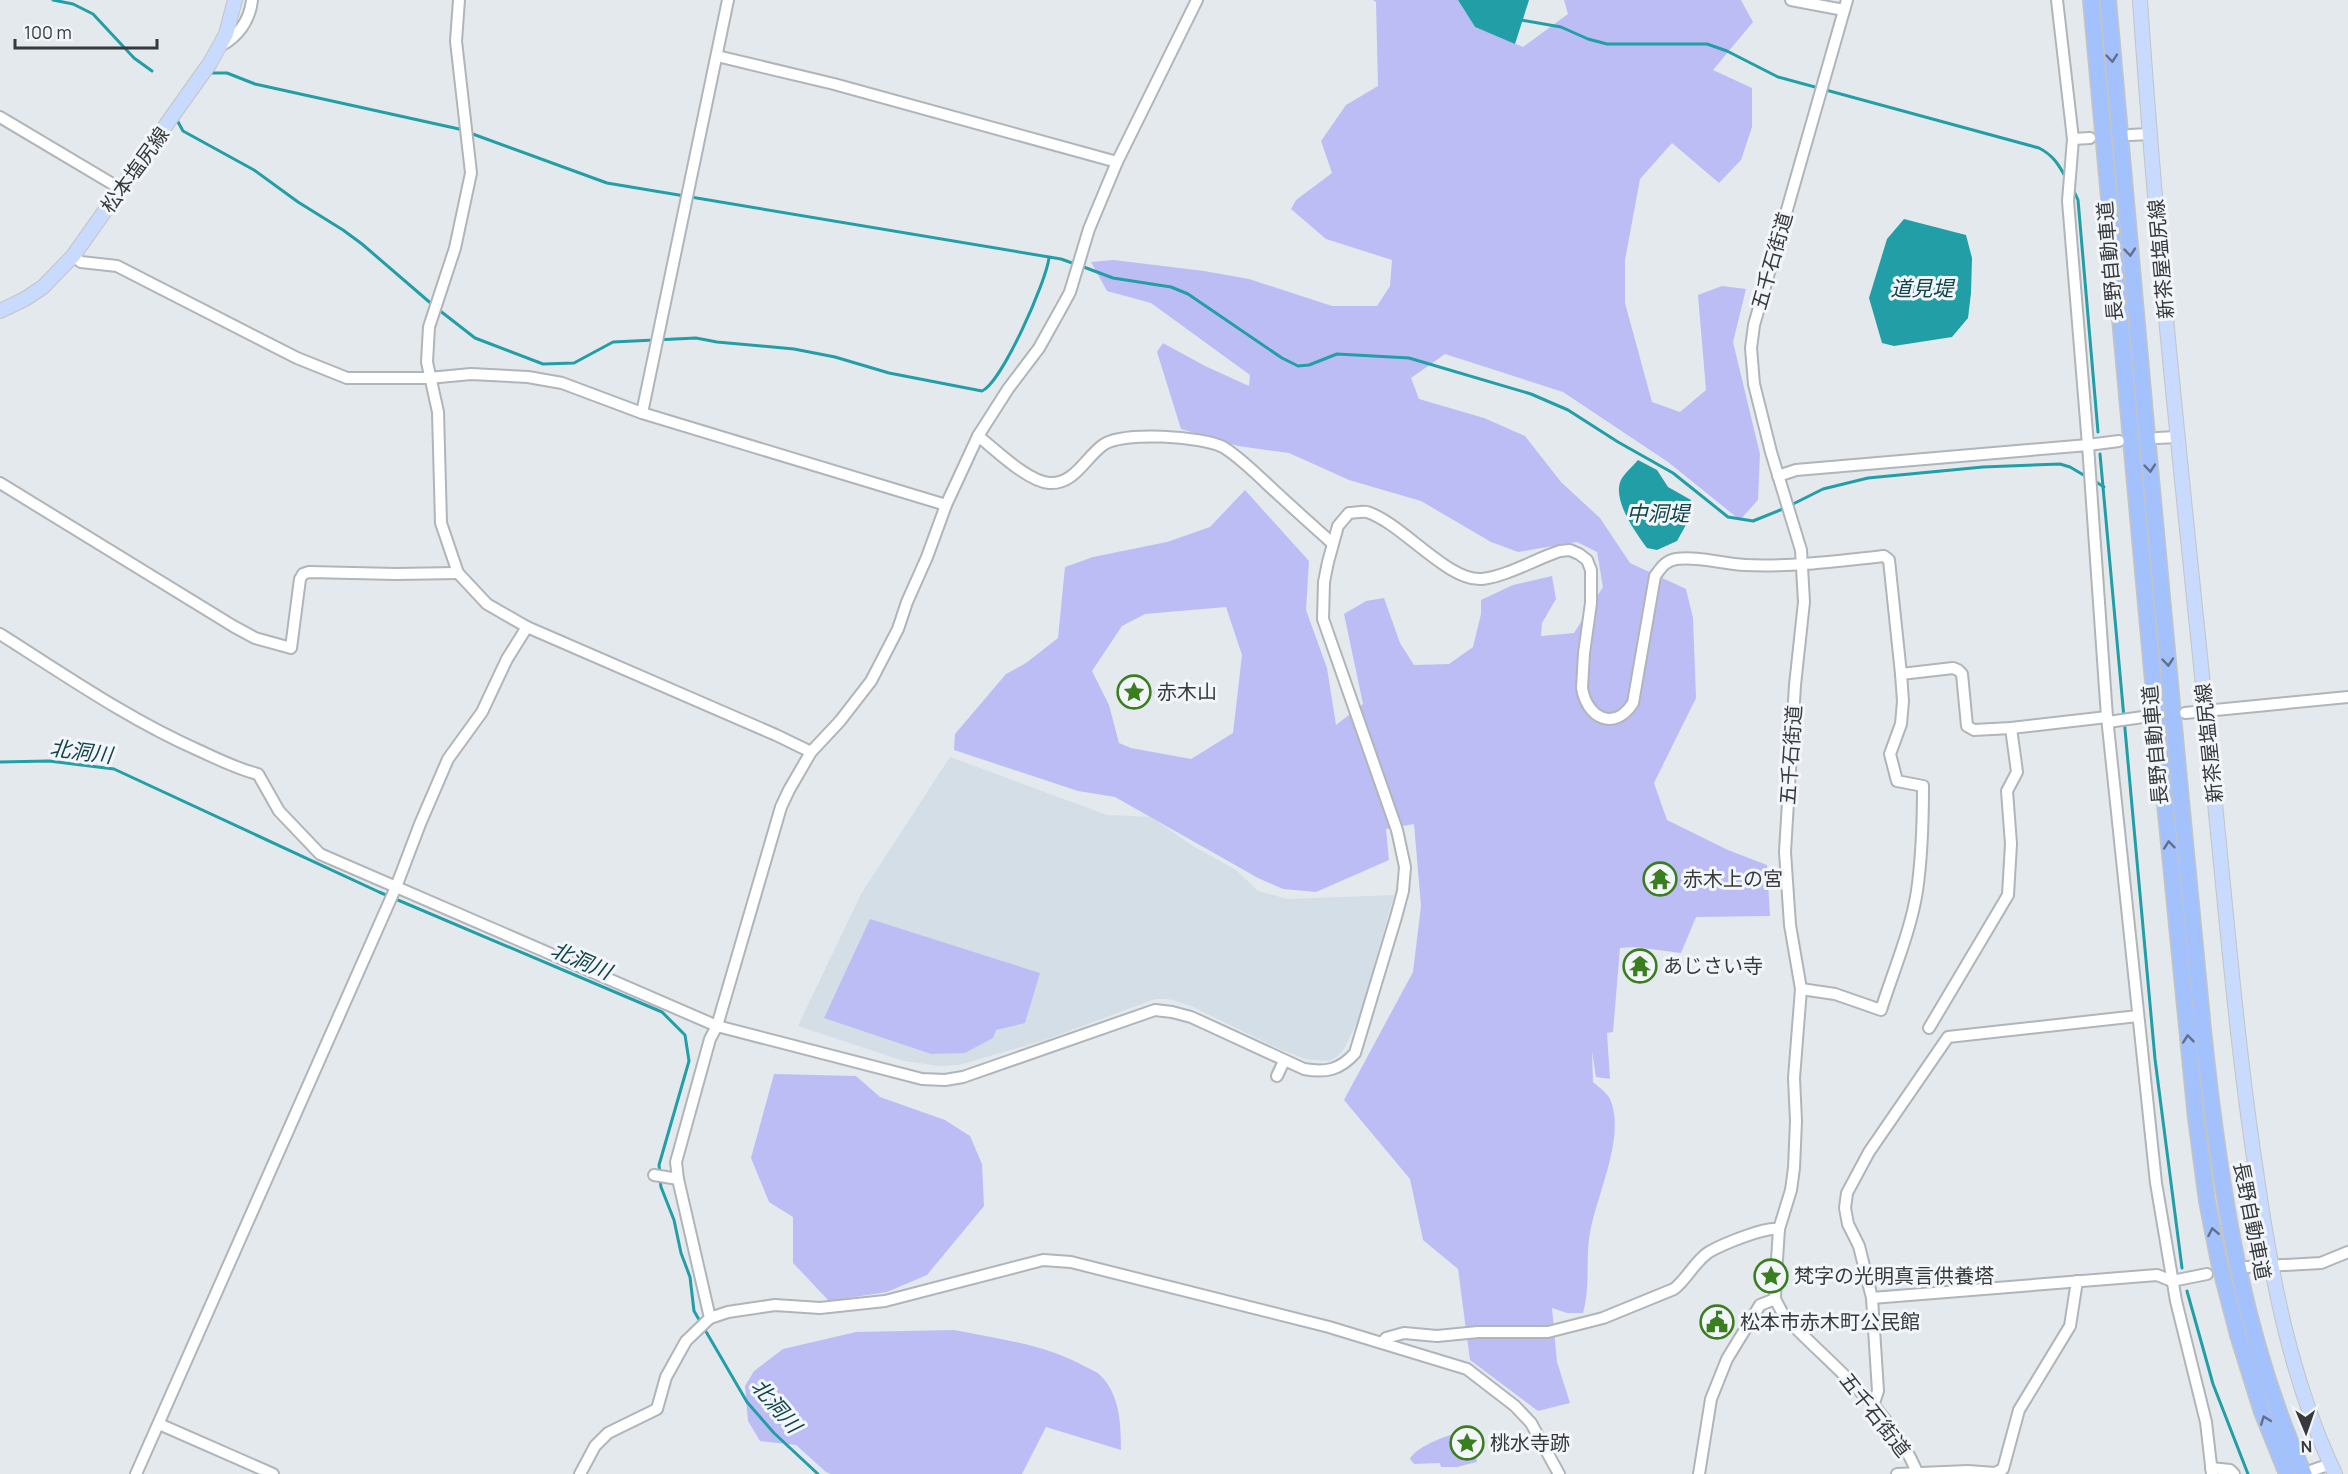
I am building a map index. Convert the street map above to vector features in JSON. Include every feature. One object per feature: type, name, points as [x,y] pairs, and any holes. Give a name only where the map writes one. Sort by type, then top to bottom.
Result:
[{"type":"highway","name":"長野自動車道","points":[[2091,0],[2154,693],[2198,1130],[2218,1262],[2262,1412],[2287,1474]]},
{"type":"highway","name":"長野自動車道","points":[[2108,0],[2212,1117],[2228,1218],[2253,1331],[2277,1407],[2309,1472]]},
{"type":"main road","name":"松本塩尻線","points":[[0,310],[25,299],[43,287],[73,256],[220,46],[230,22],[234,0]]},
{"type":"main road","name":"新茶屋塩尻線","points":[[2140,0],[2149,134],[2177,437],[2243,1086],[2270,1265],[2296,1375],[2333,1469]]},
{"type":"street","points":[[220,46],[234,38],[240,31],[250,13],[252,0]]},
{"type":"street","points":[[459,0],[456,41],[471,173],[454,248],[429,327],[427,362],[438,412],[441,523],[458,573],[487,604],[527,627],[811,752]]},
{"type":"street","points":[[642,413],[728,0]]},
{"type":"street","points":[[710,1318],[676,1162],[710,1039],[717,1026],[781,807],[811,752],[840,721],[871,681],[898,629],[946,505],[978,436],[1008,389],[1039,348],[1070,292],[1089,229],[1117,162],[1197,0]]},
{"type":"street","points":[[1791,0],[1846,5]]},
{"type":"street","points":[[2058,0],[2073,139],[2069,193],[2110,720],[2156,1183],[2172,1281],[2201,1395],[2212,1471],[2230,1470],[2234,1474]]},
{"type":"street","name":"五千石街道","points":[[1846,5],[1754,325],[1751,348],[1754,384],[1801,550],[1804,602],[1795,685],[1785,852],[1790,925],[1801,989],[1794,1078],[1796,1121],[1791,1190],[1779,1229],[1776,1299],[1784,1316],[1858,1388],[1873,1406],[1900,1441],[1918,1474]]},
{"type":"street","points":[[717,56],[834,84],[1117,162]]},
{"type":"street","points":[[0,117],[121,189]]},
{"type":"street","points":[[2130,135],[2149,134]]},
{"type":"street","points":[[2073,139],[2090,138]]},
{"type":"street","points":[[73,256],[81,262],[117,266],[297,358],[347,378],[429,378],[471,374],[528,376],[562,383],[642,413],[946,505]]},
{"type":"street","points":[[978,436],[1030,476],[1046,483],[1059,483],[1073,476],[1103,445],[1117,438],[1168,437],[1207,441],[1222,447],[1241,461],[1332,543]]},
{"type":"street","points":[[2157,438],[2177,437]]},
{"type":"street","points":[[1779,476],[1796,470],[2119,441]]},
{"type":"street","points":[[0,483],[216,617],[255,638],[291,648],[300,579],[303,574],[309,572],[458,573]]},
{"type":"street","points":[[0,634],[125,713],[176,741],[258,774],[279,811],[320,854],[717,1026],[922,1079],[945,1080],[963,1077],[1155,1011],[1172,1012],[1191,1017],[1284,1061],[1304,1069],[1320,1072],[1332,1071],[1348,1061],[1355,1053],[1403,891],[1405,867],[1397,830],[1323,620],[1324,582],[1332,543],[1338,526],[1349,513],[1365,512],[1386,522],[1454,572],[1467,578],[1481,579],[1498,575],[1560,551],[1570,550],[1587,560],[1592,579],[1582,666],[1583,697],[1592,712],[1602,718],[1611,719],[1628,710],[1633,703],[1655,576],[1663,564],[1674,560],[1689,559],[1746,565],[1803,564],[1884,556],[1889,560],[1903,701],[1901,724],[1890,754],[1897,782],[1923,786],[1917,894],[1881,1010],[1835,994],[1801,989]]},
{"type":"street","points":[[136,1474],[396,887],[448,759],[482,712],[507,659],[527,627]]},
{"type":"street","points":[[1901,674],[1953,668],[1958,670],[1962,674],[1967,726],[1974,730],[2143,717]]},
{"type":"street","points":[[2185,713],[2348,697]]},
{"type":"street","points":[[1929,1028],[2008,895],[2011,844],[2007,791],[2017,772],[2011,728]]},
{"type":"street","points":[[1873,1406],[1878,1391],[1872,1298],[1845,1208],[1847,1193],[1869,1152],[1948,1037],[2138,1016]]},
{"type":"street","points":[[1277,1076],[1284,1061]]},
{"type":"street","points":[[654,1175],[666,1179],[678,1179]]},
{"type":"street","points":[[1382,1343],[1386,1338],[1404,1333],[1437,1336],[1478,1332],[1548,1332],[1603,1318],[1674,1289],[1708,1253],[1762,1229],[1779,1229]]},
{"type":"street","points":[[2247,1268],[2321,1263],[2348,1252]]},
{"type":"street","points":[[580,1474],[595,1446],[608,1433],[657,1409],[666,1377],[686,1341],[710,1318],[728,1312],[775,1305],[820,1308],[885,1301],[1043,1260],[1071,1262],[1329,1327],[1467,1369],[1515,1406],[1531,1423],[1559,1474]]},
{"type":"street","points":[[1872,1298],[2157,1275],[2172,1281],[2207,1274]]},
{"type":"street","points":[[1897,1474],[1968,1471],[1995,1473],[2003,1469],[2019,1410],[2070,1326],[2077,1281]]},
{"type":"street","points":[[1699,1474],[1711,1399],[1727,1359],[1760,1305],[1776,1299]]},
{"type":"street","points":[[159,1424],[273,1474]]},
{"type":"street","points":[[2309,1472],[2333,1469]]},
{"type":"shaded area","points":[[1373,0],[1458,0],[1475,27],[1523,47],[1568,14],[1564,0],[1741,0],[1753,22],[1713,70],[1752,88],[1752,127],[1741,160],[1719,183],[1672,143],[1640,179],[1625,260],[1625,303],[1652,402],[1680,412],[1706,390],[1698,295],[1722,286],[1746,289],[1733,342],[1760,454],[1758,500],[1740,520],[1668,462],[1563,392],[1445,354],[1411,378],[1419,399],[1484,418],[1525,436],[1561,482],[1600,518],[1630,563],[1686,589],[1693,618],[1696,698],[1654,783],[1667,820],[1728,850],[1767,865],[1770,916],[1696,917],[1681,953],[1635,947],[1620,948],[1613,1032],[1607,1033],[1610,1079],[1596,1077],[1592,1051],[1593,1082],[1610,1099],[1615,1132],[1608,1169],[1589,1239],[1585,1304],[1583,1313],[1567,1313],[1552,1308],[1557,1362],[1570,1403],[1538,1411],[1470,1360],[1458,1269],[1423,1240],[1410,1179],[1344,1100],[1413,972],[1421,906],[1414,824],[1386,829],[1389,860],[1316,892],[1283,889],[1258,878],[1115,797],[1078,791],[954,750],[955,734],[1006,674],[1026,663],[1058,638],[1065,567],[1093,557],[1167,542],[1210,527],[1245,490],[1309,561],[1306,610],[1327,668],[1336,725],[1363,704],[1344,614],[1366,601],[1384,598],[1400,643],[1414,665],[1449,664],[1473,647],[1481,614],[1481,600],[1513,585],[1552,576],[1556,599],[1542,623],[1541,636],[1574,633],[1603,587],[1597,552],[1577,542],[1518,552],[1491,542],[1421,501],[1349,480],[1289,453],[1238,446],[1181,429],[1157,352],[1163,343],[1249,386],[1250,375],[1151,303],[1107,291],[1091,262],[1114,260],[1204,271],[1249,279],[1332,306],[1377,306],[1390,286],[1392,260],[1326,239],[1291,209],[1296,200],[1332,173],[1321,141],[1346,105],[1378,86],[1376,2]],"holes":[[[1226,607],[1242,655],[1233,733],[1191,759],[1131,748],[1119,743],[1109,705],[1092,671],[1122,626],[1145,614]]]},
{"type":"shaded area","points":[[950,757],[1107,815],[1151,817],[1193,846],[1236,870],[1258,891],[1288,899],[1394,895],[1359,1019],[1344,1049],[1329,1061],[1305,1059],[1277,1048],[1191,1006],[1168,999],[1155,999],[1045,1040],[959,1065],[940,1066],[904,1061],[798,1026],[861,894]]},
{"type":"shaded area","points":[[870,919],[1040,973],[1025,1023],[996,1030],[993,1038],[965,1053],[931,1054],[824,1018]]},
{"type":"shaded area","points":[[774,1074],[856,1076],[880,1097],[945,1120],[970,1136],[982,1164],[984,1206],[927,1275],[887,1292],[829,1301],[793,1263],[793,1217],[769,1202],[751,1158]]},
{"type":"shaded area","points":[[954,1330],[1037,1347],[1069,1359],[1098,1374],[1107,1383],[1115,1400],[1120,1420],[1121,1450],[1046,1427],[1022,1474],[831,1474],[796,1445],[760,1441],[748,1421],[745,1386],[754,1371],[783,1349],[856,1332]]},
{"type":"shaded area","points":[[1465,1430],[1472,1437],[1477,1462],[1457,1467],[1441,1467],[1440,1463],[1414,1464],[1410,1459],[1426,1445]]},
{"type":"water","points":[[1458,0],[1529,0],[1515,44],[1475,27]]},
{"type":"water","name":"道見堤","points":[[1904,219],[1966,235],[1972,258],[1971,293],[1968,318],[1952,337],[1894,346],[1882,343],[1869,298],[1887,239]]},
{"type":"water","name":"中洞堤","points":[[1638,460],[1657,470],[1668,487],[1691,500],[1692,514],[1677,541],[1657,550],[1647,548],[1637,534],[1626,515],[1619,495],[1622,478]]},
{"type":"waterway","points":[[53,0],[73,4],[93,14],[134,58],[152,71]]},
{"type":"waterway","points":[[1521,20],[1561,27],[1588,39],[1607,44],[1707,44],[1727,51],[1778,77],[2039,148],[2055,161],[2066,178]]},
{"type":"waterway","points":[[213,73],[227,73],[255,84],[459,129],[607,183],[1061,259],[1075,264]]},
{"type":"waterway","points":[[177,120],[183,131],[254,170],[298,202],[343,230],[434,306]]},
{"type":"waterway","points":[[2073,189],[2078,200],[2098,432]]},
{"type":"waterway","points":[[439,310],[475,338],[543,364],[574,363],[613,342],[696,338],[794,349],[835,357],[889,373],[982,391],[1000,370],[1022,330],[1040,288],[1049,258]]},
{"type":"waterway","points":[[1081,266],[1113,278],[1171,287],[1188,294],[1282,358],[1298,366],[1309,365],[1337,354],[1409,358],[1531,394],[1568,410],[1673,473],[1728,517],[1753,521],[1785,508]]},
{"type":"waterway","points":[[2100,454],[2155,1059],[2182,1268]]},
{"type":"waterway","points":[[1791,505],[1823,489],[1868,478],[1983,467],[2060,464],[2087,477]]},
{"type":"waterway","points":[[2093,480],[2104,487]]},
{"type":"waterway","name":"北洞川","points":[[0,762],[49,761],[114,769],[379,892],[662,1012],[685,1035],[689,1061],[659,1165],[660,1173]]},
{"type":"waterway","name":"北洞川","points":[[660,1179],[690,1277],[694,1311],[747,1402],[774,1433],[818,1474]]},
{"type":"waterway","points":[[2187,1291],[2213,1384],[2248,1474]]},
{"type":"place","name":"赤木山","points":[[1134,692]]},
{"type":"place","name":"赤木上の宮","points":[[1660,879]]},
{"type":"place","name":"あじさい寺","points":[[1640,966]]},
{"type":"place","name":"梵字の光明真言供養塔","points":[[1771,1276]]},
{"type":"place","name":"松本市赤木町公民館","points":[[1717,1322]]},
{"type":"place","name":"桃水寺跡","points":[[1467,1443]]}]
